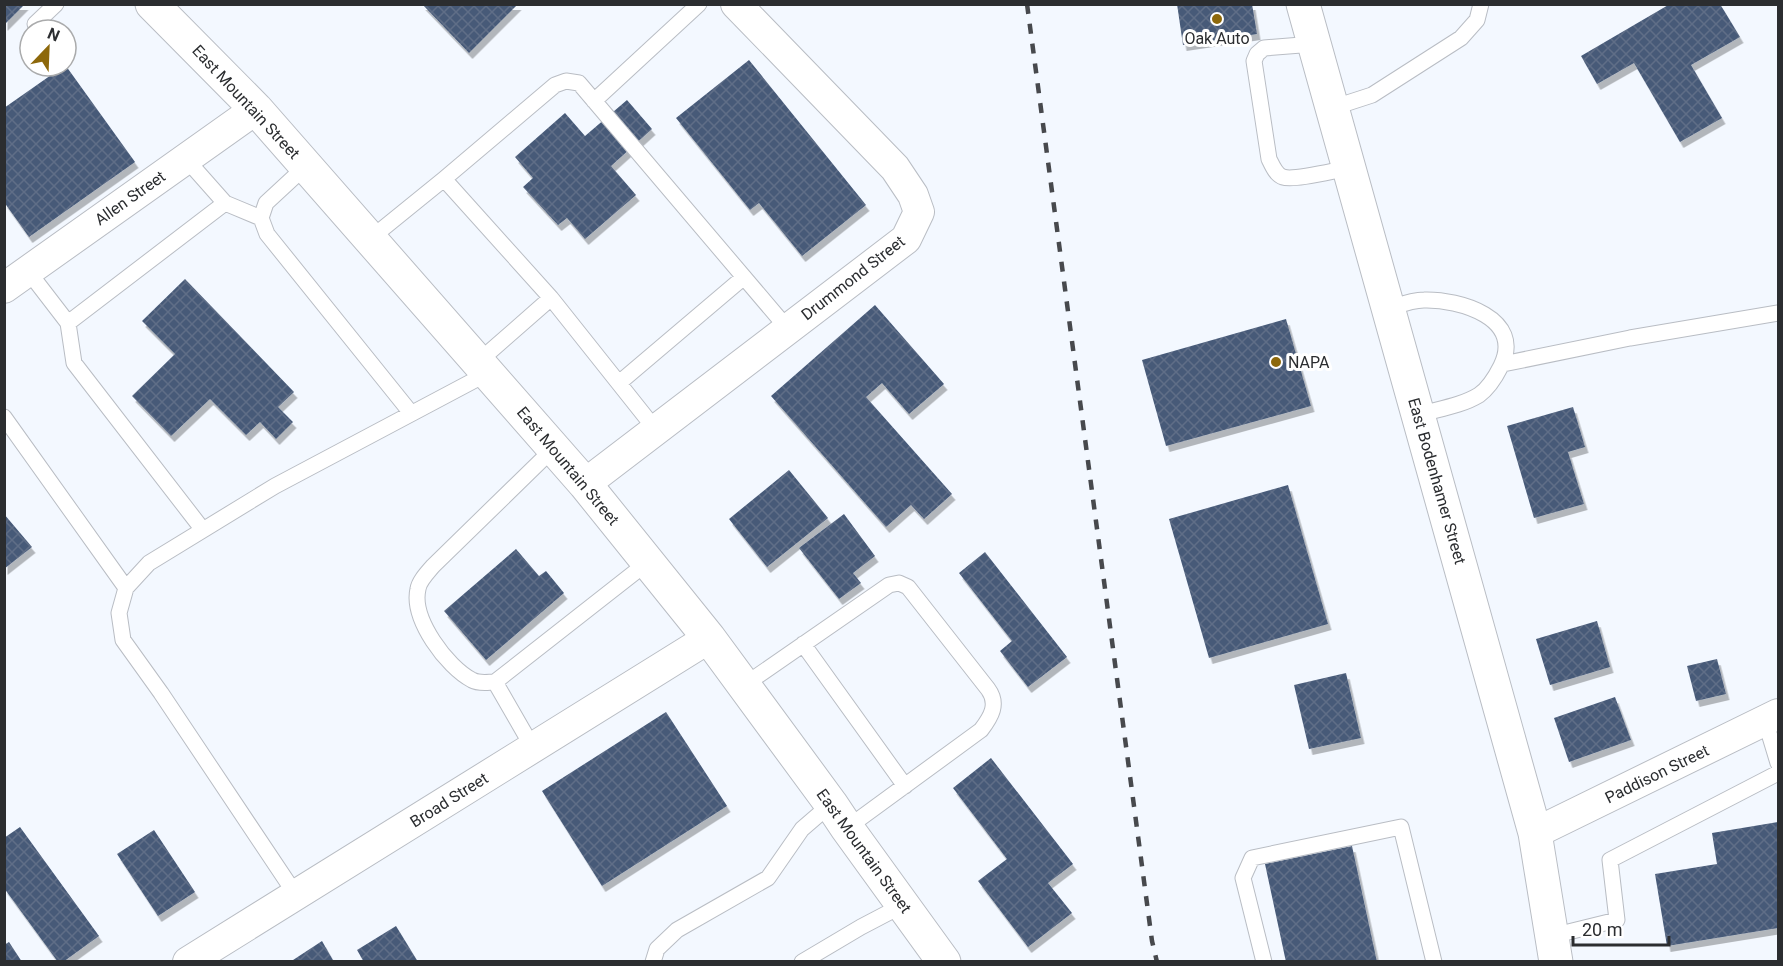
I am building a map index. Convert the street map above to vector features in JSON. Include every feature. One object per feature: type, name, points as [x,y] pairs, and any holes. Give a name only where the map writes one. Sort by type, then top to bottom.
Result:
[{"type":"main road","name":"East Mountain Street","points":[[152,4],[256,110],[585,484],[709,638],[944,962]]},
{"type":"main road","name":"East Bodenhamer Street","points":[[1303,4],[1535,834],[1554,949]]},
{"type":"street","name":"Drummond Street","points":[[585,484],[906,239],[919,212],[913,195],[895,168],[736,4]]},
{"type":"street","name":"Allen Street","points":[[16,279],[256,110]]},
{"type":"street","name":"Broad Street","points":[[188,962],[709,638]]},
{"type":"street","name":"Paddison Street","points":[[1535,834],[1772,717]]},
{"type":"lane","points":[[41,18],[56,4]]},
{"type":"lane","points":[[594,101],[699,4]]},
{"type":"lane","points":[[1332,108],[1371,95],[1461,38],[1477,20],[1481,4]]},
{"type":"lane","points":[[1314,44],[1264,48],[1257,54],[1254,61],[1269,159],[1274,170],[1283,177],[1349,168]]},
{"type":"lane","points":[[370,239],[555,85],[566,81],[579,83],[788,329]]},
{"type":"lane","points":[[186,159],[225,203],[261,218]]},
{"type":"lane","points":[[306,166],[266,203],[261,218],[267,234],[411,413]]},
{"type":"lane","points":[[444,179],[551,298],[656,430]]},
{"type":"lane","points":[[68,323],[225,203]]},
{"type":"lane","points":[[619,383],[744,277]]},
{"type":"lane","points":[[16,279],[68,323],[74,363],[203,530]]},
{"type":"lane","points":[[296,895],[123,640],[119,613],[126,588],[149,563],[275,486],[411,413],[483,368],[551,298]]},
{"type":"lane","points":[[1388,309],[1413,301],[1443,300],[1486,315],[1503,330],[1506,339],[1503,364],[1490,385],[1481,394],[1464,402],[1418,415]]},
{"type":"lane","points":[[1503,364],[1630,338],[1779,313]]},
{"type":"lane","points":[[4,417],[126,588]]},
{"type":"lane","points":[[554,448],[433,566],[418,588],[417,609],[431,639],[457,670],[475,682],[495,682],[648,562]]},
{"type":"lane","points":[[653,962],[657,950],[677,930],[768,878],[802,829],[839,816],[905,786],[981,730],[993,708],[993,696],[988,689],[908,587],[899,583],[889,585],[743,686]]},
{"type":"lane","points":[[803,644],[905,786]]},
{"type":"lane","points":[[495,682],[533,748]]},
{"type":"lane","points":[[1772,717],[1779,763]]},
{"type":"lane","points":[[1554,949],[1617,920],[1610,860],[1779,773]]},
{"type":"lane","points":[[1264,962],[1243,878],[1252,858],[1401,827],[1434,962]]},
{"type":"lane","points":[[802,962],[903,905]]},
{"type":"building","points":[[4,4],[25,4],[4,25]]},
{"type":"building","points":[[422,4],[518,4],[469,53]]},
{"type":"building","name":"Oak Auto","points":[[1177,4],[1252,4],[1257,34],[1183,45]]},
{"type":"building","points":[[1670,4],[1720,4],[1740,37],[1691,65],[1722,118],[1680,142],[1634,63],[1597,84],[1581,56]]},
{"type":"building","points":[[749,60],[866,205],[802,256],[759,203],[750,210],[676,118]]},
{"type":"building","points":[[47,78],[75,78],[135,162],[29,237],[4,202],[4,108]]},
{"type":"building","points":[[627,100],[652,129],[611,166],[636,195],[585,239],[567,218],[558,225],[523,187],[533,178],[515,157],[565,113],[585,136]]},
{"type":"building","points":[[185,279],[294,392],[278,407],[293,422],[276,439],[260,422],[246,435],[210,399],[171,436],[132,396],[175,354],[142,321]]},
{"type":"building","points":[[875,305],[944,384],[909,414],[882,383],[866,397],[952,494],[924,519],[911,505],[886,527],[771,396]]},
{"type":"building","points":[[1286,319],[1311,406],[1166,446],[1142,360]]},
{"type":"building","points":[[1573,407],[1585,447],[1568,452],[1584,504],[1534,518],[1507,426]]},
{"type":"building","points":[[789,470],[828,518],[767,567],[729,519]]},
{"type":"building","points":[[1288,485],[1328,624],[1209,658],[1169,519]]},
{"type":"building","points":[[4,514],[32,547],[4,569]]},
{"type":"building","points":[[844,514],[875,556],[853,573],[861,583],[839,599],[799,548]]},
{"type":"building","points":[[516,549],[539,576],[546,571],[564,593],[486,660],[444,611]]},
{"type":"building","points":[[985,552],[1067,657],[1028,687],[1000,651],[1012,641],[959,573]]},
{"type":"building","points":[[1597,621],[1610,667],[1550,685],[1536,639]]},
{"type":"building","points":[[1717,659],[1726,694],[1696,701],[1687,666]]},
{"type":"building","points":[[1346,673],[1361,738],[1309,749],[1294,685]]},
{"type":"building","points":[[1615,697],[1631,740],[1569,762],[1554,718]]},
{"type":"building","points":[[666,712],[727,806],[602,886],[542,791]]},
{"type":"building","points":[[991,758],[1073,864],[1048,883],[1072,913],[1028,947],[978,881],[1007,859],[953,788]]},
{"type":"building","points":[[1778,822],[1778,928],[1667,946],[1655,874],[1717,864],[1712,833]]},
{"type":"building","points":[[20,827],[99,936],[63,962],[58,962],[4,888],[4,838]]},
{"type":"building","points":[[154,830],[195,892],[158,916],[117,854]]},
{"type":"building","points":[[1352,846],[1377,962],[1286,962],[1265,864]]},
{"type":"building","points":[[396,926],[418,962],[364,962],[357,950]]},
{"type":"building","points":[[322,941],[334,962],[290,962]]},
{"type":"building","points":[[9,942],[22,962],[4,962],[4,945]]},
{"type":"railway","points":[[1027,4],[1152,941],[1157,962]]},
{"type":"place","name":"Oak Auto","points":[[1217,19]]},
{"type":"place","name":"NAPA","points":[[1276,362]]}]
